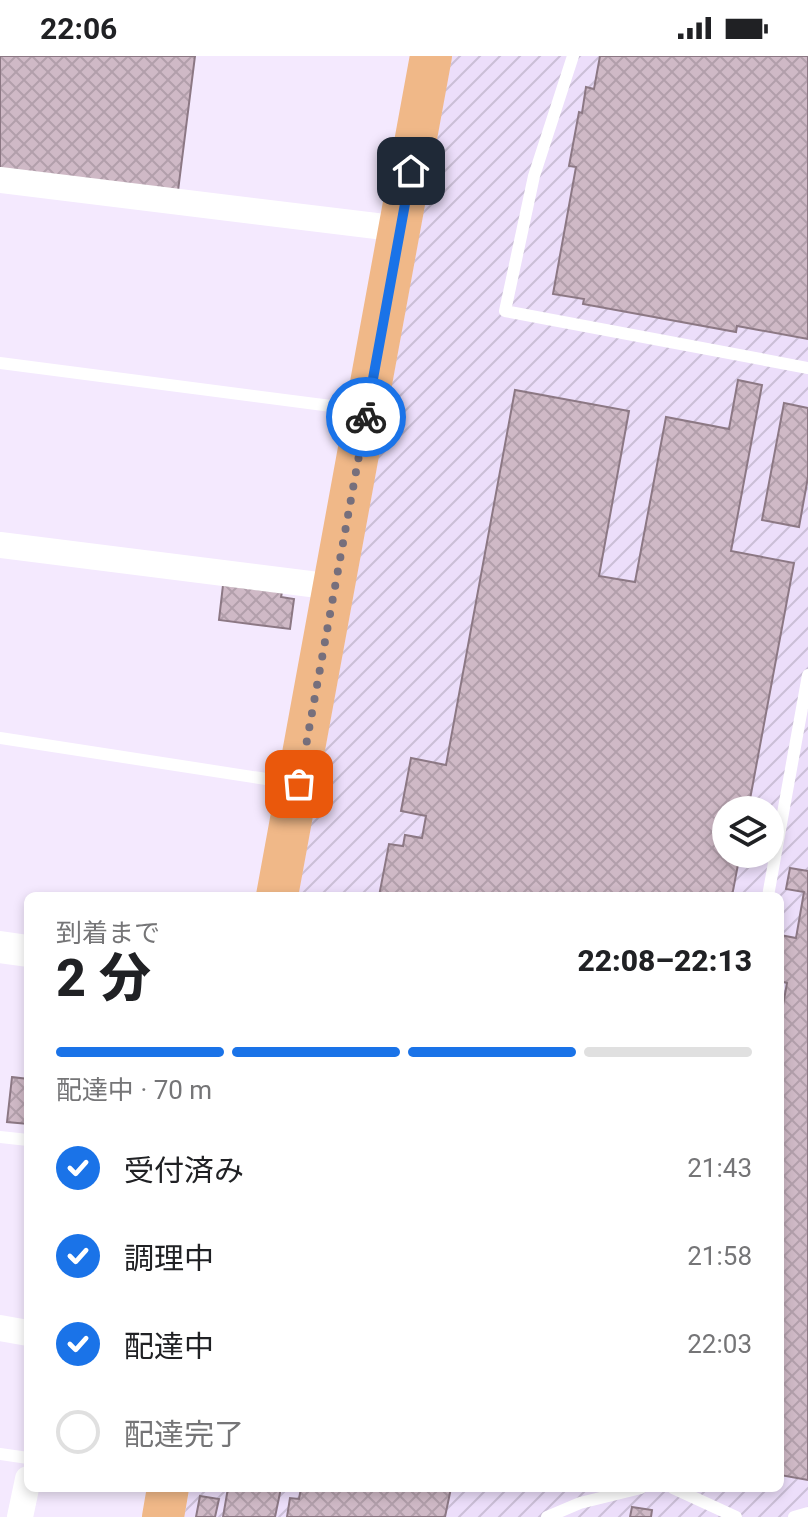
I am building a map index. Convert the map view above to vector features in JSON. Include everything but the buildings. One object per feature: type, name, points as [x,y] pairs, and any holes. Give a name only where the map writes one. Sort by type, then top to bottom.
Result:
[{"type":"highway","points":[[278,892],[431,56]]},
{"type":"highway","points":[[163,1517],[167,1492]]},
{"type":"street","points":[[0,180],[401,229]]},
{"type":"street","points":[[0,545],[334,587]]},
{"type":"street","points":[[0,947],[24,950]]},
{"type":"street","points":[[0,1328],[24,1332]]},
{"type":"street","points":[[20,1517],[25,1492]]},
{"type":"lane","points":[[573,56],[534,176],[505,311],[808,368]]},
{"type":"lane","points":[[0,363],[367,411]]},
{"type":"lane","points":[[769,892],[808,675]]},
{"type":"lane","points":[[0,738],[299,784]]},
{"type":"lane","points":[[0,1137],[24,1140]]},
{"type":"lane","points":[[0,1454],[24,1457]]},
{"type":"lane","points":[[547,1517],[580,1503],[625,1492]]},
{"type":"lane","points":[[682,1492],[736,1517]]},
{"type":"lane","points":[[794,1517],[808,1513]]},
{"type":"shaded area","points":[[452,56],[808,56],[808,1517],[184,1517],[189,1492],[784,1492],[784,892],[299,892]]},
{"type":"way so far","points":[[299,784],[366,417]]},
{"type":"route","points":[[366,417],[411,171]]}]
